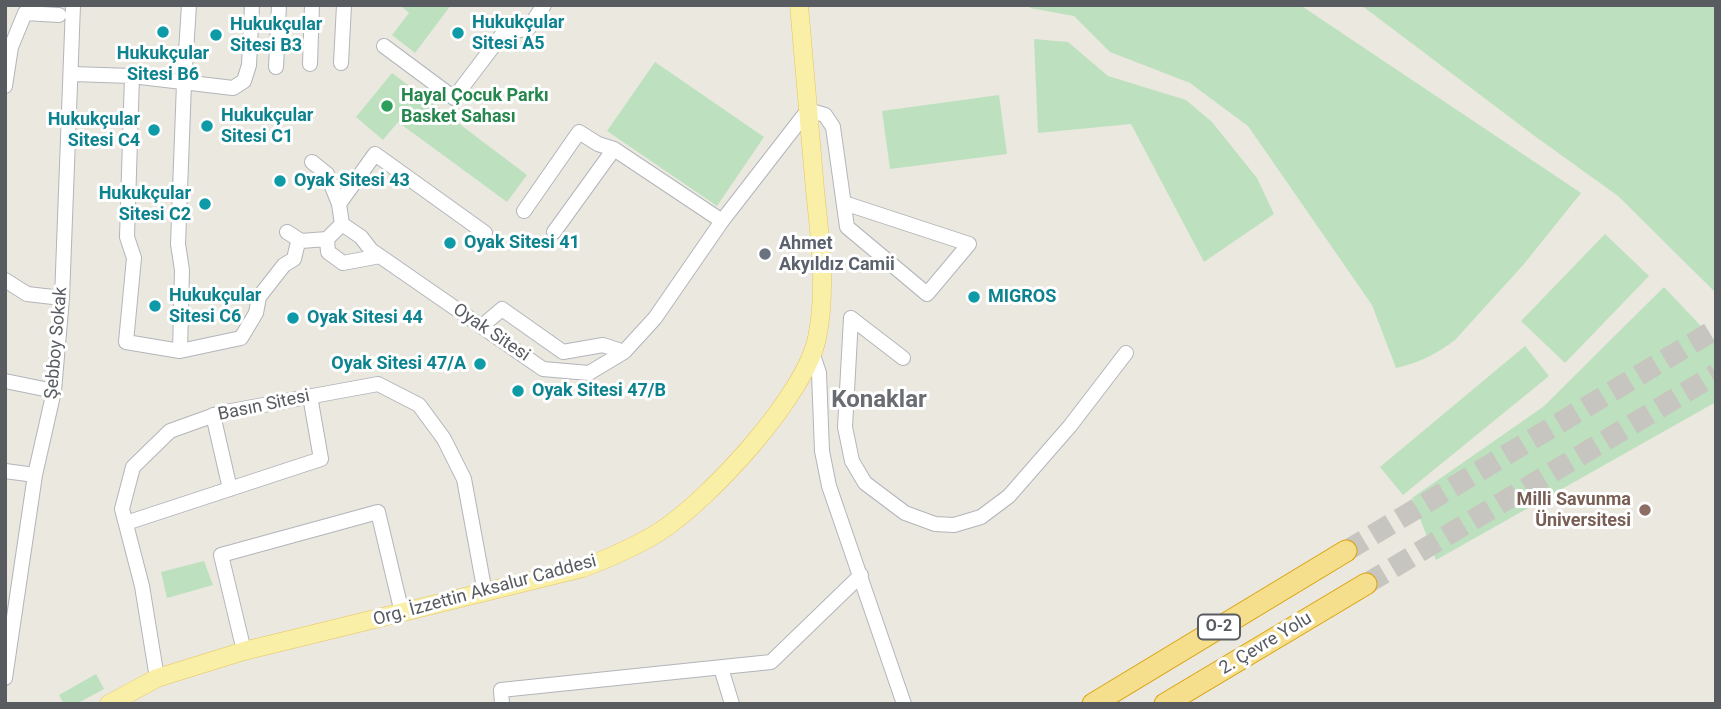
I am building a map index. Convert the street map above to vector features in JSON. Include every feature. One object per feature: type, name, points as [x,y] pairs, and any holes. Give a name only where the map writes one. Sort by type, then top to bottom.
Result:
[{"type":"highway","name":"O-2","points":[[1093,704],[1346,551]]},
{"type":"highway","name":"2. Çevre Yolu","points":[[1165,704],[1366,584]]},
{"type":"main road","name":"Org. İzzettin Aksalur Caddesi","points":[[109,704],[157,678],[244,651],[583,568],[614,556],[658,532],[676,519],[736,463],[774,419],[813,355],[821,307],[820,237],[799,5]]},
{"type":"street","name":"Şebboy Sokak","points":[[5,678],[36,475],[54,391],[62,298],[74,5]]},
{"type":"street","points":[[180,351],[182,270],[178,244],[189,5]]},
{"type":"street","points":[[72,74],[132,76],[233,88],[244,81],[248,65],[252,5]]},
{"type":"street","points":[[276,67],[279,5]]},
{"type":"street","points":[[310,64],[312,5]]},
{"type":"street","points":[[341,63],[344,5]]},
{"type":"street","points":[[384,46],[454,98],[504,32],[528,29],[544,5]]},
{"type":"street","points":[[5,86],[11,47],[24,13],[60,15]]},
{"type":"street","points":[[132,76],[127,237],[134,258],[126,342],[180,351],[241,338],[256,313],[259,297],[284,265],[294,259],[301,241]]},
{"type":"street","points":[[808,110],[825,115],[833,127],[847,227],[927,294],[969,244],[844,203]]},
{"type":"street","name":"Oyak Sitesi","points":[[342,224],[361,237],[371,250],[543,369],[589,373],[624,352],[654,318],[723,221],[808,110]]},
{"type":"street","points":[[524,211],[579,132],[598,144],[614,149],[723,221]]},
{"type":"street","points":[[554,232],[614,149]]},
{"type":"street","points":[[339,204],[375,154],[485,233]]},
{"type":"street","points":[[287,232],[301,241],[327,239],[342,224],[339,204],[327,174],[312,162]]},
{"type":"street","points":[[327,239],[328,252],[343,262],[380,256]]},
{"type":"street","points":[[5,280],[27,294],[62,298]]},
{"type":"street","points":[[482,326],[502,309],[563,352],[603,345],[624,352]]},
{"type":"street","points":[[903,358],[851,318],[845,427],[852,461],[864,482],[905,513],[935,524],[954,525],[981,517],[1009,496],[1070,426],[1126,353]]},
{"type":"street","points":[[813,355],[819,373],[824,465],[829,486],[904,704]]},
{"type":"street","points":[[5,381],[54,391]]},
{"type":"street","name":"Basın Sitesi","points":[[157,678],[142,586],[122,509],[133,467],[170,431],[214,415],[378,384],[419,405],[444,439],[464,479],[485,593]]},
{"type":"street","points":[[126,523],[321,459],[310,396]]},
{"type":"street","points":[[214,415],[230,489]]},
{"type":"street","points":[[5,471],[36,475]]},
{"type":"street","points":[[244,651],[221,555],[378,512],[402,613]]},
{"type":"street","points":[[502,704],[501,690],[771,662],[861,575]]},
{"type":"street","points":[[721,668],[732,704]]},
{"type":"green space","points":[[400,5],[451,5],[415,53],[392,35],[409,13]]},
{"type":"green space","points":[[1030,5],[1300,5],[1581,193],[1524,264],[1455,340],[1427,357],[1396,368],[1372,305],[1248,126],[1190,83],[1110,52],[1074,16],[1030,8]]},
{"type":"green space","points":[[1361,5],[1716,5],[1716,293],[1618,196]]},
{"type":"green space","points":[[1034,39],[1068,42],[1108,76],[1186,100],[1212,122],[1257,178],[1274,214],[1204,262],[1131,124],[1038,133]]},
{"type":"green space","points":[[655,62],[764,137],[717,206],[607,131]]},
{"type":"green space","points":[[392,73],[527,175],[507,202],[398,122],[383,140],[356,117]]},
{"type":"green space","points":[[999,95],[1007,154],[890,169],[882,111]]},
{"type":"green space","points":[[1605,234],[1649,276],[1565,363],[1521,321]]},
{"type":"green space","points":[[1664,287],[1716,342],[1716,402],[1436,560],[1412,498],[1543,407]]},
{"type":"green space","points":[[1525,346],[1549,376],[1403,495],[1380,467]]},
{"type":"green space","points":[[204,561],[213,585],[167,598],[161,572]]},
{"type":"green space","points":[[96,674],[104,689],[76,704],[64,704],[59,695]]},
{"type":"tunnel","points":[[1346,551],[1716,329]]},
{"type":"tunnel","points":[[1366,584],[1716,374]]},
{"type":"place","name":"Hukukçular Sitesi B6","points":[[163,32]]},
{"type":"place","name":"Hukukçular Sitesi A5","points":[[458,33]]},
{"type":"place","name":"Hukukçular Sitesi B3","points":[[216,35]]},
{"type":"place","name":"Hayal Çocuk Parkı Basket Sahası","points":[[387,106]]},
{"type":"place","name":"Hukukçular Sitesi C1","points":[[207,126]]},
{"type":"place","name":"Hukukçular Sitesi C4","points":[[154,130]]},
{"type":"place","name":"Oyak Sitesi 43","points":[[280,181]]},
{"type":"place","name":"Hukukçular Sitesi C2","points":[[205,204]]},
{"type":"place","name":"Oyak Sitesi 41","points":[[450,243]]},
{"type":"place","name":"Ahmet Akyıldız Camii","points":[[765,254]]},
{"type":"place","name":"MIGROS","points":[[974,297]]},
{"type":"place","name":"Hukukçular Sitesi C6","points":[[155,306]]},
{"type":"place","name":"Oyak Sitesi 44","points":[[293,318]]},
{"type":"place","name":"Oyak Sitesi 47/A","points":[[480,364]]},
{"type":"place","name":"Oyak Sitesi 47/B","points":[[518,391]]},
{"type":"place","name":"Milli Savunma Üniversitesi","points":[[1645,510]]},
{"type":"district","name":"Konaklar","points":[[879,401]]}]
